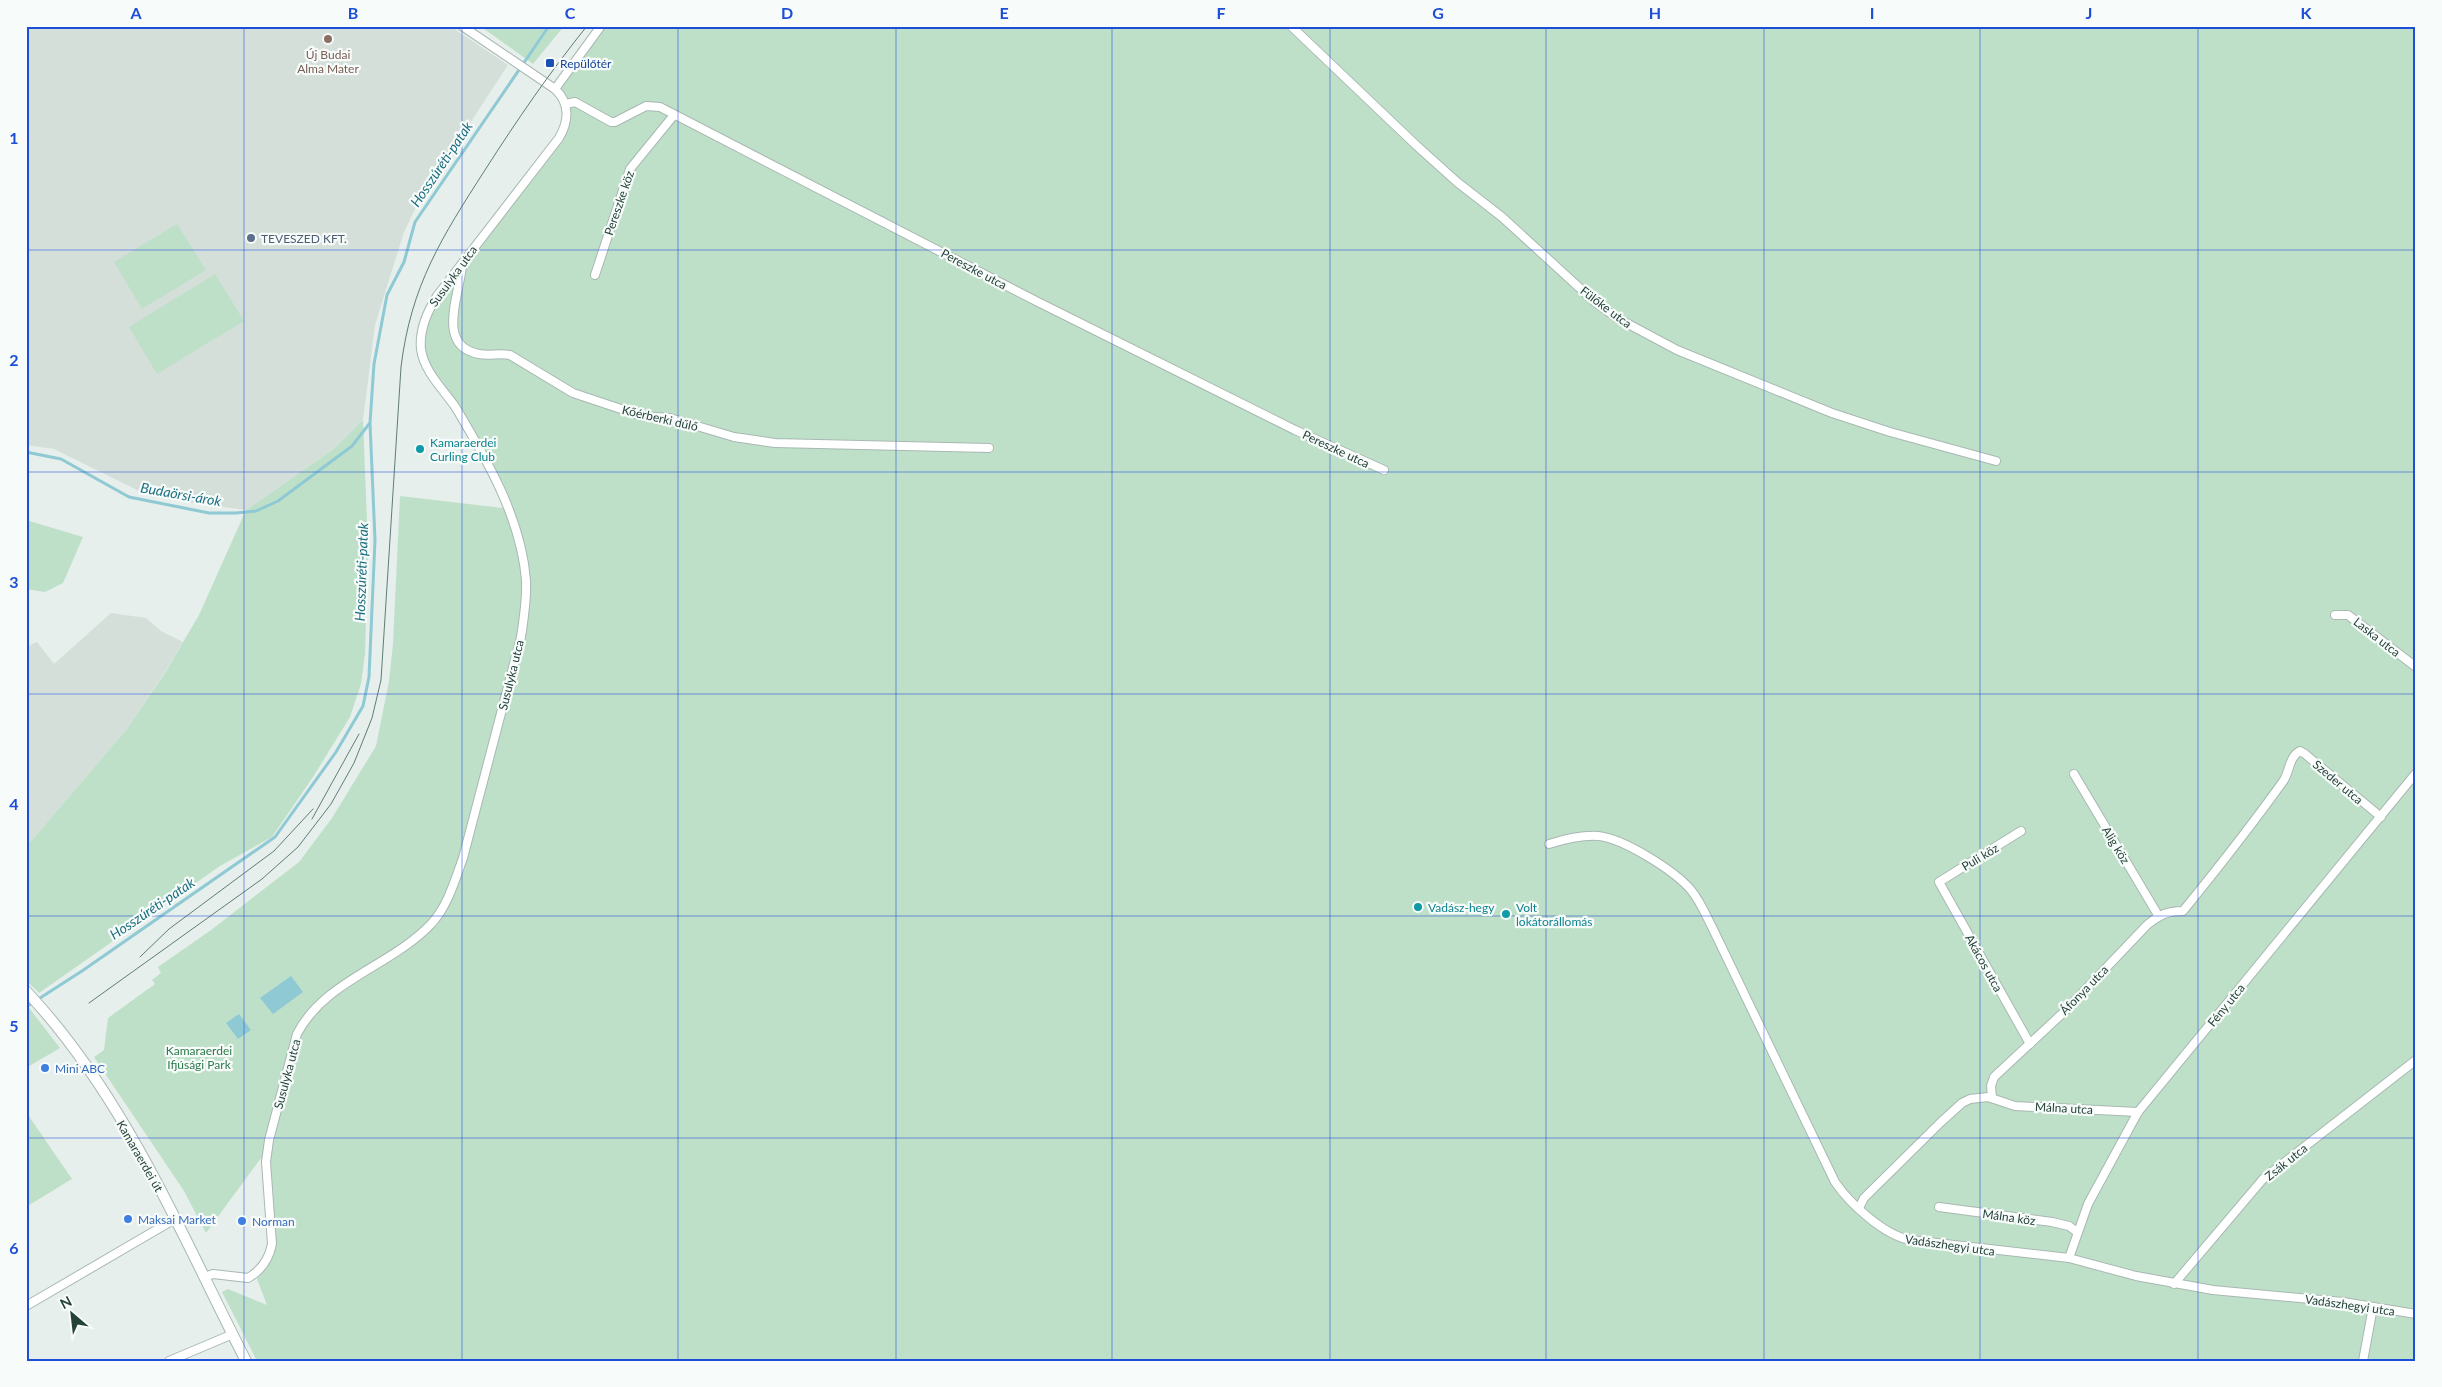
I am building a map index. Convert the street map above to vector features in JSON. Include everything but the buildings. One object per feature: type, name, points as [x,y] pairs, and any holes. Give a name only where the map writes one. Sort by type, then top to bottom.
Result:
[{"type":"street","points":[[462,26],[555,89],[562,96],[566,104]]},
{"type":"street","points":[[555,89],[601,26]]},
{"type":"street","name":"Fülőke utca","points":[[1291,26],[1457,182],[1502,217],[1595,302],[1618,318],[1676,350],[1832,413],[1890,432],[1996,461]]},
{"type":"street","name":"Pereszke utca","points":[[566,104],[575,102],[611,122],[615,122],[646,106],[660,107],[894,226],[1036,301],[1295,430],[1384,470]]},
{"type":"street","name":"Susulyka utca","points":[[204,1276],[213,1274],[248,1278],[261,1269],[270,1254],[272,1244],[266,1172],[269,1140],[297,1034],[303,1023],[310,1012],[323,1000],[420,934],[433,922],[452,890],[463,858],[521,637],[526,582],[524,562],[511,518],[495,478],[466,426],[429,370],[421,350],[421,335],[429,309],[462,263],[559,138],[566,122],[566,104]]},
{"type":"street","name":"Pereszke köz","points":[[595,275],[630,169],[674,115]]},
{"type":"street","name":"Kőérberki dűlő","points":[[462,263],[452,310],[455,335],[460,345],[478,354],[498,353],[510,355],[573,393],[642,416],[670,418],[734,437],[775,443],[989,448]]},
{"type":"street","name":"Laska utca","points":[[2335,615],[2348,615],[2416,667]]},
{"type":"street","name":"Szeder utca","points":[[2158,915],[2171,911],[2183,911],[2252,824],[2285,778],[2288,767],[2300,751],[2380,817]]},
{"type":"street","name":"Fény utca","points":[[2069,1258],[2088,1204],[2138,1112],[2416,773]]},
{"type":"street","name":"Alig köz","points":[[2074,774],[2158,915]]},
{"type":"street","name":"Puli köz","points":[[1938,882],[2021,831]]},
{"type":"street","name":"Vadászhegyi utca","points":[[1549,844],[1586,836],[1614,840],[1664,868],[1692,890],[1725,952],[1829,1171],[1841,1190],[1891,1235],[1900,1238],[2069,1258],[2174,1284],[2213,1290],[2326,1300],[2416,1314]]},
{"type":"street","name":"Akácos utca","points":[[1938,882],[2030,1044]]},
{"type":"street","name":"Áfonya utca","points":[[1992,1098],[1991,1086],[1994,1077],[2030,1044],[2158,915]]},
{"type":"street","name":"Kamaraerdei út","points":[[29,993],[66,1038],[115,1112],[154,1176],[246,1361]]},
{"type":"street","name":"Zsák utca","points":[[2174,1284],[2263,1179],[2416,1060]]},
{"type":"street","points":[[1859,1208],[1864,1198],[1962,1103],[1978,1098],[1992,1098]]},
{"type":"street","name":"Málna utca","points":[[1992,1098],[2015,1106],[2138,1112]]},
{"type":"street","name":"Málna köz","points":[[1939,1207],[2052,1222],[2068,1226],[2077,1232]]},
{"type":"street","points":[[26,1306],[175,1220]]},
{"type":"street","points":[[2363,1361],[2373,1308]]},
{"type":"street","points":[[169,1361],[232,1334]]},
{"type":"shaded area","points":[[26,26],[450,26],[508,65],[419,201],[404,232],[375,325],[363,420],[335,448],[246,510],[151,497],[54,449],[26,445]]},
{"type":"shaded area","points":[[111,613],[146,618],[161,631],[183,642],[126,730],[26,847],[26,647],[37,642],[54,664]]},
{"type":"green space","points":[[480,26],[564,26],[533,64]]},
{"type":"green space","name":"Kamaraerdei Ifjúsági Park","points":[[601,26],[2416,26],[2416,1361],[257,1361],[222,1292],[228,1289],[267,1305],[257,1279],[271,1257],[261,1158],[206,1233],[184,1191],[94,1057],[104,1050],[108,1018],[155,984],[152,980],[161,973],[158,967],[211,930],[299,862],[332,818],[376,746],[389,681],[393,644],[400,496],[503,508],[484,466],[444,398],[434,377],[424,346],[427,320],[433,305],[559,138],[567,113],[555,89]]},
{"type":"green space","points":[[177,224],[206,270],[142,309],[114,262]]},
{"type":"green space","points":[[215,274],[244,321],[157,374],[129,327]]},
{"type":"green space","points":[[363,420],[368,548],[365,654],[361,684],[350,717],[313,777],[272,837],[220,866],[39,993],[26,980],[26,847],[126,730],[165,673],[199,615],[246,510],[335,448]]},
{"type":"green space","points":[[26,520],[83,537],[63,583],[45,592],[26,589]]},
{"type":"green space","points":[[26,1004],[60,1048],[26,1068]]},
{"type":"green space","points":[[26,1112],[72,1179],[26,1207]]},
{"type":"water","points":[[291,976],[303,992],[273,1014],[260,998]]},
{"type":"water","points":[[239,1014],[251,1030],[238,1039],[226,1023]]},
{"type":"waterway","name":"Hosszúréti-patak","points":[[26,1007],[82,971],[275,837],[336,752],[363,706],[369,677],[375,540],[370,423],[374,364],[387,295],[404,262],[415,222],[549,26]]},
{"type":"waterway","name":"Budaörsi-árok","points":[[26,452],[61,459],[129,497],[209,513],[236,513],[256,511],[278,501],[352,446],[369,424]]},
{"type":"tram line","points":[[89,1003],[262,879],[298,847],[331,804],[354,763],[372,718],[381,680],[401,367],[412,311],[431,263],[455,218],[522,115],[587,26]]},
{"type":"tram line","points":[[312,819],[359,734]]},
{"type":"tram line","points":[[140,957],[169,929],[274,851],[313,809]]},
{"type":"place","name":"Új Budai Alma Mater","points":[[328,39]]},
{"type":"place","name":"Repülőtér","points":[[550,63]]},
{"type":"place","name":"TEVESZED KFT.","points":[[251,238]]},
{"type":"place","name":"Kamaraerdei Curling Club","points":[[420,449]]},
{"type":"place","name":"Vadász-hegy","points":[[1418,907]]},
{"type":"place","name":"Volt lokátorállomás","points":[[1506,914]]},
{"type":"place","name":"Mini ABC","points":[[45,1068]]},
{"type":"place","name":"Maksai Market","points":[[128,1219]]},
{"type":"place","name":"Norman","points":[[242,1221]]}]
